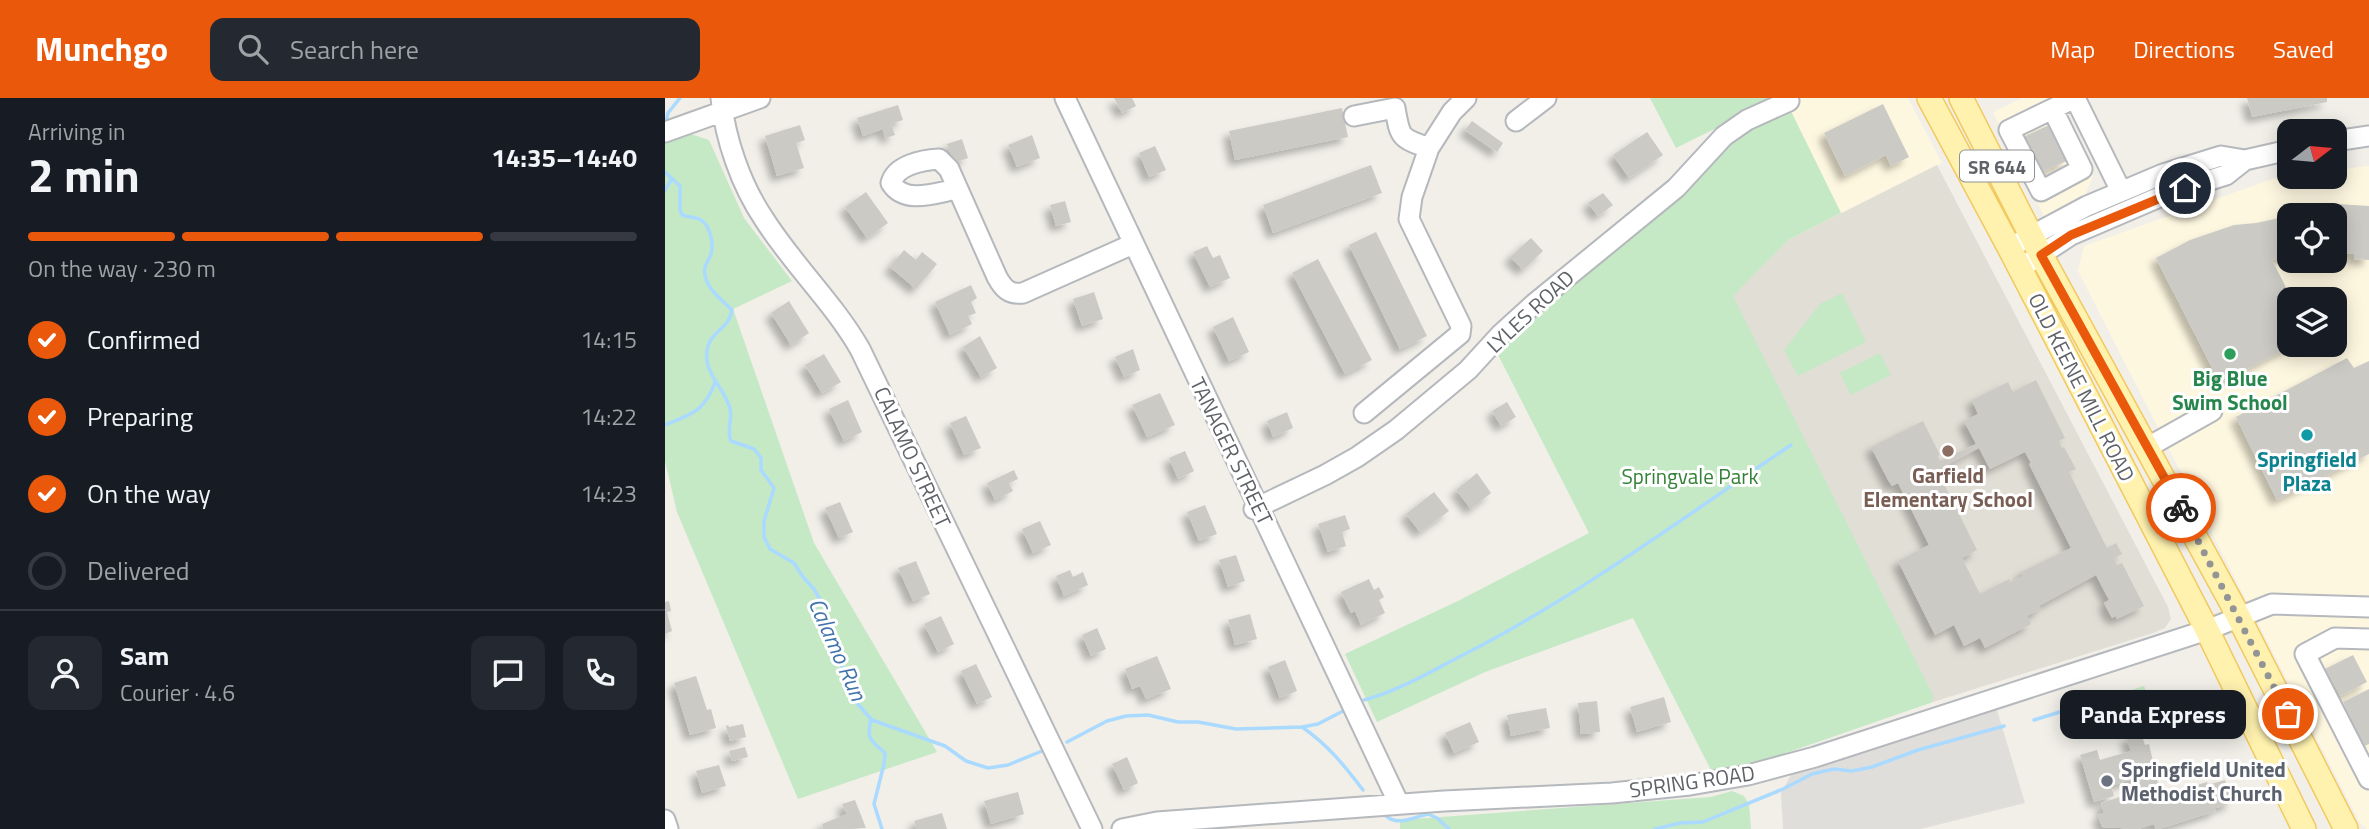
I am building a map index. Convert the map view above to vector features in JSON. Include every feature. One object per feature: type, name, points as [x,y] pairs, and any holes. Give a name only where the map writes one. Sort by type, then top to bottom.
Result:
[{"type":"main road","name":"OLD KEENE MILL ROAD","points":[[1929,98],[2015,258],[2207,630],[2304,829]]},
{"type":"main road","name":"OLD KEENE MILL ROAD","points":[[1961,98],[2036,245],[2238,617],[2346,827]]},
{"type":"street","points":[[665,132],[722,105],[760,98]]},
{"type":"street","name":"TANAGER STREET","points":[[1065,98],[1399,804]]},
{"type":"street","points":[[1364,413],[1460,334],[1461,326],[1409,219],[1412,197],[1429,148],[1452,112],[1466,98]]},
{"type":"street","points":[[1516,121],[1546,98]]},
{"type":"street","points":[[2053,110],[2075,98],[2121,191]]},
{"type":"street","name":"LYLES ROAD","points":[[1257,508],[1346,463],[1396,430],[1468,370],[1501,334],[1534,304],[1676,188],[1724,136],[1747,120],[1789,101]]},
{"type":"street","name":"CALAMO STREET","points":[[722,105],[743,179],[764,219],[835,309],[866,359],[1091,829]]},
{"type":"street","points":[[1354,116],[1395,108],[1399,133],[1405,140],[1429,148]]},
{"type":"street","points":[[2347,139],[2369,136]]},
{"type":"street","points":[[2015,258],[2087,206],[2163,174],[2221,156],[2245,160],[2277,153]]},
{"type":"street","points":[[2036,245],[2071,235],[2169,193],[2226,175],[2245,160]]},
{"type":"street","points":[[957,189],[1003,289],[1010,293],[1023,293],[1133,244]]},
{"type":"street","points":[[2148,447],[2212,411]]},
{"type":"street","name":"SPRING ROAD","points":[[1122,829],[1157,822],[1399,804],[1612,793],[1690,785],[1748,775],[1815,757],[2207,630],[2259,608],[2283,603],[2369,607]]},
{"type":"street","points":[[2369,639],[2335,638],[2305,654],[2369,779]]},
{"type":"street","points":[[665,820],[668,829]]},
{"type":"shaded area","points":[[1797,98],[1908,98],[1942,163],[1841,213],[1786,103]]},
{"type":"shaded area","points":[[2022,98],[2054,98],[2093,176],[2083,200],[2045,218],[1993,112]]},
{"type":"shaded area","name":"Garfield Elementary School","points":[[1937,165],[2168,607],[2171,619],[2165,628],[2153,633],[1933,702],[1732,296],[1788,240]]},
{"type":"shaded area","points":[[2369,166],[2369,829],[2360,823],[2078,271],[2084,246],[2275,178],[2277,189],[2347,189],[2347,169]]},
{"type":"shaded area","points":[[1997,710],[2025,803],[1921,829],[1783,829],[1781,793],[1792,773]]},
{"type":"green space","points":[[1650,98],[1777,98],[1676,148]]},
{"type":"green space","name":"Springvale Park","points":[[1787,103],[1841,213],[1788,240],[1733,296],[1934,697],[1933,702],[1760,762],[1712,772],[1633,618],[1485,672],[1377,722],[1345,654],[1458,601],[1589,533],[1491,341],[1690,179],[1717,138]]},
{"type":"green space","points":[[688,133],[709,140],[744,218],[792,281],[733,309],[814,543],[937,752],[798,799],[677,512],[665,461],[665,141]]},
{"type":"green space","points":[[1842,293],[1866,342],[1798,376],[1784,350],[1820,304]]},
{"type":"green space","points":[[1880,353],[1891,375],[1851,395],[1840,373]]},
{"type":"green space","points":[[2144,686],[2156,721],[2121,732],[2109,697]]},
{"type":"green space","points":[[1732,791],[1744,796],[1749,804],[1751,829],[1400,829],[1400,820],[1711,797]]},
{"type":"building","points":[[1114,98],[1132,98],[1136,106],[1122,113]]},
{"type":"building","points":[[2247,98],[2327,98],[2327,102],[2252,117]]},
{"type":"building","points":[[1883,104],[1909,157],[1891,166],[1886,155],[1845,176],[1824,133]]},
{"type":"building","points":[[898,105],[903,120],[891,124],[895,135],[886,138],[883,129],[863,136],[857,118]]},
{"type":"building","points":[[1342,108],[1348,137],[1235,160],[1229,131]]},
{"type":"building","points":[[1472,121],[1503,143],[1497,152],[1465,130]]},
{"type":"building","points":[[2051,124],[2067,161],[2037,174],[2021,138]]},
{"type":"building","points":[[800,125],[805,140],[796,143],[804,168],[777,176],[765,136]]},
{"type":"building","points":[[1647,132],[1663,155],[1629,178],[1613,155]]},
{"type":"building","points":[[1032,135],[1040,158],[1017,167],[1008,145]]},
{"type":"building","points":[[962,139],[968,158],[954,163],[947,144]]},
{"type":"building","points":[[1155,146],[1166,170],[1149,177],[1139,153]]},
{"type":"building","points":[[1371,165],[1382,193],[1273,233],[1263,205]]},
{"type":"building","points":[[866,192],[888,223],[867,238],[845,207]]},
{"type":"building","points":[[1603,193],[1613,205],[1598,216],[1588,203]]},
{"type":"building","points":[[1065,201],[1071,222],[1056,226],[1050,205]]},
{"type":"building","points":[[2347,205],[2369,206],[2369,260],[2354,259],[2354,254],[2347,254]]},
{"type":"building","points":[[2277,219],[2277,259],[2272,260],[2286,287],[2277,287],[2277,354],[2220,383],[2156,258],[2190,240],[2234,225]]},
{"type":"building","points":[[1376,232],[1427,336],[1400,349],[1349,245]]},
{"type":"building","points":[[1531,238],[1543,251],[1523,270],[1510,257]]},
{"type":"building","points":[[1207,246],[1213,258],[1220,255],[1230,278],[1210,287],[1193,252]]},
{"type":"building","points":[[904,250],[916,260],[922,252],[937,264],[916,289],[890,267]]},
{"type":"building","points":[[1318,259],[1372,360],[1345,374],[1292,273]]},
{"type":"building","points":[[971,285],[977,298],[971,302],[976,313],[968,316],[972,324],[950,335],[935,302]]},
{"type":"building","points":[[1094,292],[1103,319],[1082,326],[1073,299]]},
{"type":"building","points":[[789,301],[809,333],[791,345],[771,313]]},
{"type":"building","points":[[1233,317],[1249,352],[1229,361],[1213,327]]},
{"type":"building","points":[[980,336],[997,368],[981,377],[963,347]]},
{"type":"building","points":[[1133,349],[1140,370],[1124,377],[1115,357]]},
{"type":"building","points":[[824,354],[841,382],[822,393],[805,365]]},
{"type":"building","name":"Springfield Plaza","points":[[2347,358],[2354,368],[2369,361],[2369,454],[2277,500],[2236,417]]},
{"type":"building","points":[[2036,380],[2065,438],[2059,441],[2076,469],[2069,472],[2107,548],[2116,543],[2122,554],[2114,558],[2117,565],[2122,563],[2144,606],[2117,619],[2116,616],[2112,618],[2104,603],[2109,600],[2096,575],[2039,606],[2041,609],[2027,616],[2031,624],[1985,648],[1980,638],[1964,646],[1954,625],[1935,635],[1898,561],[1929,545],[1898,483],[1892,486],[1871,447],[1923,421],[1940,455],[1940,461],[1976,444],[1964,421],[1978,414],[1972,400],[2008,382],[2013,392]],"holes":[[[1979,448],[1990,469],[2025,452],[2071,548],[2021,572],[2023,576],[2010,582],[2009,579],[1980,594],[1962,558],[1977,550],[1937,470]]]},
{"type":"building","points":[[1160,393],[1175,425],[1147,437],[1132,405]]},
{"type":"building","points":[[848,400],[862,432],[844,441],[829,409]]},
{"type":"building","points":[[1507,402],[1516,417],[1501,426],[1492,411]]},
{"type":"building","points":[[1287,412],[1293,428],[1273,437],[1267,421]]},
{"type":"building","points":[[966,416],[981,448],[964,455],[950,423]]},
{"type":"building","points":[[1185,451],[1194,471],[1178,479],[1169,458]]},
{"type":"building","points":[[1014,470],[1018,479],[1009,483],[1013,491],[995,500],[987,483]]},
{"type":"building","points":[[1477,473],[1491,493],[1471,509],[1456,490]]},
{"type":"building","points":[[1434,492],[1449,511],[1420,532],[1406,514]]},
{"type":"building","points":[[840,502],[853,532],[839,538],[825,508]]},
{"type":"building","points":[[1205,505],[1217,534],[1199,541],[1187,512]]},
{"type":"building","points":[[1345,515],[1350,529],[1342,532],[1346,546],[1328,552],[1318,524]]},
{"type":"building","points":[[1040,521],[1051,545],[1033,553],[1022,529]]},
{"type":"building","points":[[1236,555],[1245,581],[1228,587],[1219,560]]},
{"type":"building","points":[[916,561],[930,594],[913,601],[898,568]]},
{"type":"building","points":[[1070,570],[1073,577],[1083,572],[1088,585],[1064,596],[1056,576]]},
{"type":"building","points":[[1369,579],[1374,590],[1379,587],[1384,597],[1379,600],[1385,613],[1361,625],[1355,611],[1351,613],[1341,592]]},
{"type":"building","points":[[669,601],[671,611],[667,612],[672,631],[665,634],[665,602]]},
{"type":"building","points":[[1250,614],[1257,639],[1235,645],[1228,620]]},
{"type":"building","points":[[941,616],[954,644],[938,652],[924,624]]},
{"type":"building","points":[[1097,628],[1106,649],[1091,656],[1082,635]]},
{"type":"building","points":[[2353,655],[2367,682],[2341,696],[2325,669]]},
{"type":"building","points":[[1157,656],[1171,689],[1146,699],[1140,686],[1132,689],[1125,669]]},
{"type":"building","points":[[1285,660],[1297,691],[1280,698],[1268,667]]},
{"type":"building","points":[[976,664],[992,697],[977,704],[961,671]]},
{"type":"building","points":[[696,676],[707,710],[711,709],[716,728],[690,735],[674,683]]},
{"type":"building","points":[[2369,689],[2369,744],[2364,746],[2343,702]]},
{"type":"building","points":[[1664,697],[1671,722],[1637,732],[1630,707]]},
{"type":"building","points":[[1597,701],[1600,732],[1581,734],[1578,703]]},
{"type":"building","points":[[1546,708],[1550,728],[1511,736],[1507,715]]},
{"type":"building","points":[[1470,722],[1479,742],[1454,753],[1445,733]]},
{"type":"building","points":[[743,724],[746,737],[730,741],[726,726]]},
{"type":"building","name":"Springfield United Methodist Church","points":[[2141,733],[2145,745],[2149,744],[2161,796],[2207,782],[2208,785],[2225,780],[2232,803],[2216,808],[2216,811],[2159,829],[2156,829],[2154,824],[2138,829],[2102,827],[2098,815],[2104,813],[2101,803],[2136,792],[2140,789],[2137,778],[2111,786],[2114,796],[2094,802],[2080,755],[2097,750],[2100,760],[2131,751],[2126,737]]},
{"type":"building","points":[[745,747],[748,757],[732,761],[729,751]]},
{"type":"building","points":[[1127,757],[1138,783],[1124,790],[1112,764]]},
{"type":"building","points":[[719,765],[726,786],[702,793],[696,771]]},
{"type":"building","points":[[1018,792],[1024,814],[991,824],[984,801]]},
{"type":"building","points":[[855,800],[866,828],[823,829],[822,824],[847,814],[842,804]]},
{"type":"building","points":[[942,813],[947,829],[917,829],[914,821]]},
{"type":"waterway","name":"Calamo Run","points":[[666,122],[668,113],[680,98]]},
{"type":"waterway","name":"Calamo Run","points":[[665,172],[680,186],[682,215],[703,221],[708,229],[712,250],[706,264],[706,280],[715,294],[732,310],[728,322],[710,341],[708,363],[730,408],[731,441],[754,449],[761,458],[761,470],[774,488],[764,521],[764,537],[770,549],[794,563],[825,608],[834,647],[856,702],[871,719],[871,739],[885,753],[874,804],[882,829]]},
{"type":"waterway","points":[[665,190],[671,180]]},
{"type":"waterway","points":[[665,425],[683,418],[702,405],[715,382]]},
{"type":"waterway","points":[[1364,700],[1416,680],[1549,607],[1791,445]]},
{"type":"waterway","points":[[2034,720],[2105,698]]},
{"type":"waterway","points":[[1067,742],[1107,721],[1126,716],[1148,715],[1178,722],[1198,722],[1236,729],[1302,727],[1318,724],[1343,711]]},
{"type":"waterway","points":[[872,720],[945,746],[966,761],[988,768],[1008,765],[1042,751]]},
{"type":"waterway","points":[[1655,829],[1680,823],[1703,822],[1812,774],[1834,769],[1852,771],[1872,767],[1918,750],[2004,726]]},
{"type":"waterway","points":[[1302,727],[1335,756],[1363,790]]},
{"type":"waterway","points":[[1385,815],[1400,821],[1428,814],[1449,829]]},
{"type":"way so far","points":[[2181,508],[2288,714]]},
{"type":"place","name":"Big Blue Swim School","points":[[2230,354]]},
{"type":"place","name":"Springfield Plaza","points":[[2307,435]]},
{"type":"place","name":"Garfield Elementary School","points":[[1948,451]]},
{"type":"place","name":"Panda Express","points":[[2288,714]]},
{"type":"place","name":"Springfield United Methodist Church","points":[[2107,781]]},
{"type":"route","points":[[2181,508],[2041,255],[2071,235],[2143,203],[2185,188]]}]
